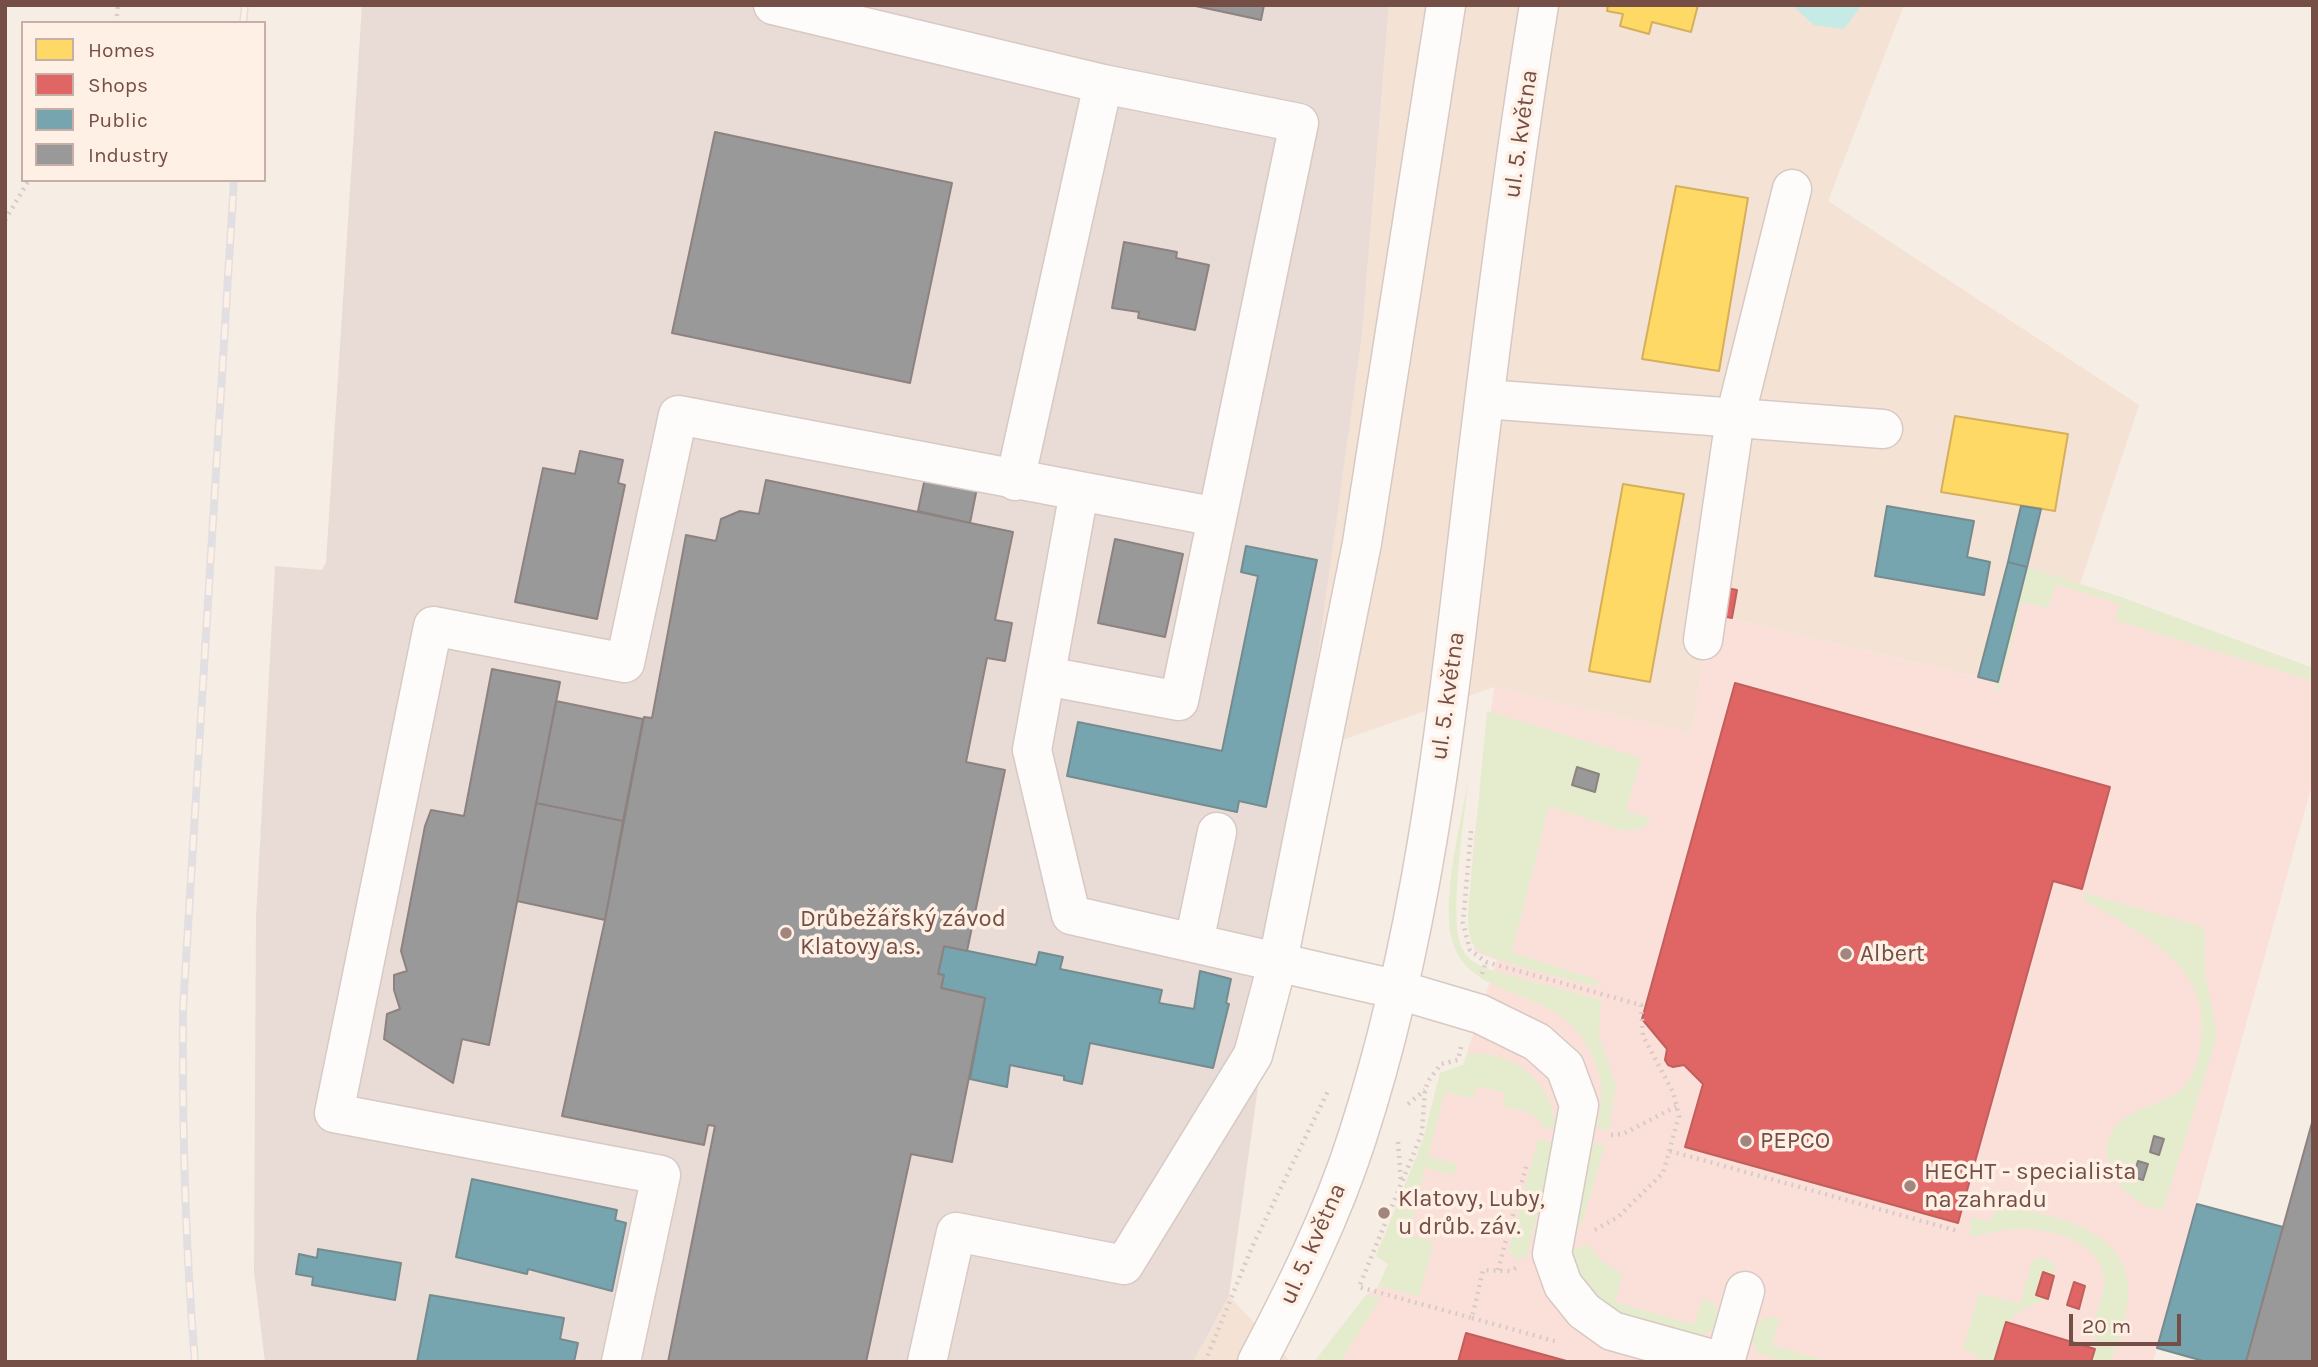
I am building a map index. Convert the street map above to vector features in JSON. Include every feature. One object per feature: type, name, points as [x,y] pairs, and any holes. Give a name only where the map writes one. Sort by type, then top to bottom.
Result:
[{"type":"street","points":[[773,5],[1103,84],[1299,122],[1179,701],[1046,676]]},
{"type":"street","points":[[927,1362],[956,1232],[1124,1265],[1253,1055],[1278,961],[1363,543],[1446,5]]},
{"type":"street","name":"ul. 5. května","points":[[1257,1362],[1336,1195],[1376,1076],[1399,990],[1416,909],[1449,698],[1485,399],[1539,5]]},
{"type":"street","points":[[1016,481],[1103,84]]},
{"type":"street","points":[[1703,640],[1735,418],[1792,189]]},
{"type":"street","points":[[1485,399],[1883,429]]},
{"type":"street","points":[[621,1362],[660,1175],[334,1113],[433,626],[625,663],[678,415],[1217,517]]},
{"type":"street","points":[[1079,492],[1032,750],[1071,915],[1399,990],[1511,1026],[1537,1042],[1565,1067],[1579,1105],[1553,1249],[1563,1285],[1584,1311],[1612,1331],[1724,1362],[1745,1291]]},
{"type":"street","points":[[1194,942],[1217,832]]},
{"type":"path","points":[[5,220],[28,182]]},
{"type":"path","points":[[1376,1076],[1425,1090],[1408,1104],[1403,1113]]},
{"type":"path","points":[[1205,1362],[1252,1247],[1333,1081]]},
{"type":"path","points":[[1398,1136],[1401,1183]]},
{"type":"path","points":[[1670,1151],[1958,1231]]},
{"type":"path","points":[[1472,1318],[1565,1343]]},
{"type":"shaded area","points":[[362,5],[1389,5],[1362,335],[1229,1296],[1193,1362],[265,1362],[254,1272],[256,917],[275,566],[322,570],[326,562]]},
{"type":"shaded area","points":[[1389,5],[1904,5],[1828,201],[2139,405],[2080,584],[2027,568],[1998,682],[1710,614],[1692,734],[1494,687],[1302,754],[1362,335]]},
{"type":"shaded area","points":[[2027,567],[2118,596],[2313,668],[2313,781],[2153,1362],[1314,1362],[1366,1295],[1379,1286],[1388,1264],[1376,1256],[1423,1140],[1440,1073],[1463,1065],[1497,960],[1475,952],[1468,914],[1474,838],[1494,687],[1692,734],[1710,614],[1997,682]]},
{"type":"shaded area","points":[[1229,1296],[1291,1362],[1193,1362]]},
{"type":"green space","points":[[2027,567],[2118,596],[2313,668],[2313,681],[2115,620],[2120,604],[2056,584],[2048,608],[2022,602],[1999,691],[1995,691]]},
{"type":"green space","points":[[1487,711],[1641,758],[1626,811],[1651,818],[1644,828],[1624,831],[1549,806],[1512,952],[1594,979],[1599,987],[1495,958],[1482,952],[1472,942],[1468,914]]},
{"type":"green space","points":[[1468,781],[1457,892],[1458,934],[1462,948],[1470,959],[1491,970],[1601,1000],[1599,1036],[1616,1085],[1609,1131],[1596,1127],[1601,1099],[1600,1082],[1592,1055],[1578,1032],[1561,1016],[1481,978],[1465,965],[1454,946],[1450,929],[1450,888]]},
{"type":"green space","points":[[2085,893],[2203,927],[2205,970],[2215,1020],[2216,1040],[2163,1210],[2149,1207],[2123,1188],[2108,1162],[2107,1147],[2111,1133],[2121,1121],[2175,1094],[2186,1084],[2199,1053],[2201,1013],[2195,990],[2183,970],[2167,953],[2084,900]]},
{"type":"green space","points":[[1468,1053],[1501,1057],[1528,1073],[1547,1097],[1557,1130],[1543,1127],[1536,1117],[1526,1112],[1502,1106],[1505,1093],[1477,1086],[1473,1099],[1445,1092],[1428,1156],[1457,1164],[1454,1175],[1425,1168],[1409,1235],[1434,1242],[1419,1296],[1378,1286],[1388,1264],[1376,1256],[1423,1140],[1440,1073],[1463,1065]]},
{"type":"green space","points":[[1538,1139],[1555,1143],[1527,1255],[1519,1261],[1508,1252]]},
{"type":"green space","points":[[1592,1143],[1605,1145],[1581,1227],[1569,1229]]},
{"type":"green space","points":[[2000,1204],[2043,1214],[2086,1229],[2104,1241],[2118,1256],[2126,1275],[2128,1299],[2111,1362],[2091,1362],[2094,1325],[2104,1283],[2100,1265],[2093,1254],[2071,1239],[2031,1229],[2012,1229],[1970,1237],[1970,1218],[1991,1221]]},
{"type":"green space","points":[[1588,1244],[1599,1259],[1623,1274],[1615,1302],[1694,1325],[1703,1297],[1717,1307],[1716,1327],[1701,1337],[1627,1319],[1587,1291],[1569,1251]]},
{"type":"green space","points":[[2037,1258],[2045,1258],[2055,1265],[2054,1276],[2043,1273],[2036,1294],[2048,1299],[2024,1309],[2010,1320],[1994,1362],[1985,1362],[1963,1348],[1979,1293],[2020,1304],[2032,1262]]},
{"type":"green space","points":[[1366,1295],[1381,1298],[1340,1362],[1314,1362]]},
{"type":"green space","points":[[1767,1317],[1780,1318],[1772,1345],[1830,1362],[1784,1362],[1758,1353],[1750,1338],[1753,1325]]},
{"type":"water","points":[[1792,5],[1862,5],[1844,29],[1814,25]]},
{"type":"building: Homes","points":[[1608,5],[1698,5],[1691,32],[1652,22],[1649,34],[1620,26],[1623,14],[1607,11]]},
{"type":"building: Homes","points":[[1676,186],[1748,198],[1719,371],[1642,359]]},
{"type":"building: Homes","points":[[1955,416],[2068,434],[2055,511],[1941,492]]},
{"type":"building: Homes","points":[[1623,484],[1684,494],[1650,682],[1589,671]]},
{"type":"building: Shops","points":[[1716,586],[1737,590],[1732,618],[1710,614]]},
{"type":"building: Shops","name":"Albert","points":[[1735,683],[2110,787],[2082,889],[2053,881],[1958,1223],[1685,1147],[1703,1084],[1684,1065],[1668,1065],[1665,1060],[1667,1049],[1642,1019]]},
{"type":"building: Shops","points":[[2043,1272],[2054,1276],[2048,1299],[2036,1295]]},
{"type":"building: Shops","points":[[2074,1282],[2085,1286],[2079,1309],[2067,1305]]},
{"type":"building: Shops","points":[[2006,1322],[2095,1349],[2091,1362],[1994,1362]]},
{"type":"building: Shops","points":[[1466,1333],[1570,1362],[1458,1362]]},
{"type":"building: Public","points":[[1887,506],[1974,521],[1967,557],[1990,562],[1984,595],[1875,576]]},
{"type":"building: Public","points":[[2021,506],[2041,509],[2027,567],[2008,562]]},
{"type":"building: Public","points":[[1246,546],[1317,560],[1266,807],[1239,801],[1237,812],[1067,776],[1078,722],[1222,751],[1258,576],[1241,572]]},
{"type":"building: Public","points":[[2008,562],[2027,567],[1998,682],[1978,677]]},
{"type":"building: Public","points":[[944,946],[1036,965],[1039,952],[1063,957],[1060,969],[1162,990],[1159,1003],[1194,1009],[1200,971],[1231,979],[1226,1003],[1229,1004],[1213,1068],[1090,1043],[1082,1084],[1064,1080],[1064,1076],[1010,1065],[1007,1087],[970,1079],[985,998],[941,988],[944,975],[938,974]]},
{"type":"building: Public","points":[[472,1179],[617,1210],[615,1220],[626,1223],[612,1291],[528,1269],[527,1274],[456,1257]]},
{"type":"building: Public","points":[[2197,1204],[2283,1227],[2246,1362],[2207,1362],[2157,1348]]},
{"type":"building: Public","points":[[318,1249],[401,1263],[395,1300],[312,1285],[313,1277],[296,1274],[299,1254],[317,1258]]},
{"type":"building: Public","points":[[430,1295],[564,1318],[560,1339],[578,1343],[574,1362],[417,1362]]},
{"type":"building: Industry","points":[[1191,5],[1264,5],[1261,20]]},
{"type":"building: Industry","points":[[715,132],[952,183],[910,383],[672,333]]},
{"type":"building: Industry","points":[[1124,242],[1177,252],[1176,258],[1209,265],[1195,330],[1138,318],[1139,312],[1112,308]]},
{"type":"building: Industry","points":[[580,451],[623,460],[618,483],[625,485],[597,619],[515,602],[543,468],[575,474]]},
{"type":"building: Industry","points":[[926,473],[978,483],[970,523],[918,511]]},
{"type":"building: Industry","name":"Drůbežářský závod Klatovy a.s.","points":[[766,480],[1013,532],[995,620],[1012,623],[1005,661],[987,658],[966,762],[1005,770],[967,951],[944,946],[938,974],[944,975],[941,988],[985,998],[952,1162],[911,1154],[866,1362],[668,1362],[715,1126],[708,1125],[704,1145],[562,1116],[605,920],[644,717],[652,718],[686,535],[716,541],[721,519],[740,511],[759,514]]},
{"type":"building: Industry","points":[[1115,539],[1183,554],[1165,637],[1098,623]]},
{"type":"building: Industry","points":[[492,669],[560,682],[489,1045],[462,1039],[453,1083],[384,1039],[387,1014],[400,1009],[394,990],[394,975],[407,971],[401,951],[425,826],[431,810],[464,816]]},
{"type":"building: Industry","points":[[556,701],[643,719],[623,821],[536,803]]},
{"type":"building: Industry","points":[[1577,767],[1599,774],[1595,792],[1572,785]]},
{"type":"building: Industry","points":[[536,803],[623,821],[605,920],[517,901]]},
{"type":"building: Industry","points":[[2313,1119],[2313,1362],[2246,1362],[2283,1227]]},
{"type":"building: Industry","points":[[2154,1136],[2164,1139],[2159,1155],[2150,1152]]},
{"type":"building: Industry","points":[[2138,1161],[2148,1164],[2143,1180],[2133,1177]]},
{"type":"railway","points":[[243,21],[245,5]]},
{"type":"railway","points":[[195,1362],[185,1185],[183,1008],[234,182]]},
{"type":"place","name":"Drůbežářský závod Klatovy a.s.","points":[[786,933]]},
{"type":"place","name":"Albert","points":[[1846,954]]},
{"type":"place","name":"PEPCO","points":[[1746,1141]]},
{"type":"place","name":"HECHT - specialista na zahradu","points":[[1910,1186]]},
{"type":"place","name":"Klatovy, Luby, u drůb. záv.","points":[[1384,1213]]}]
